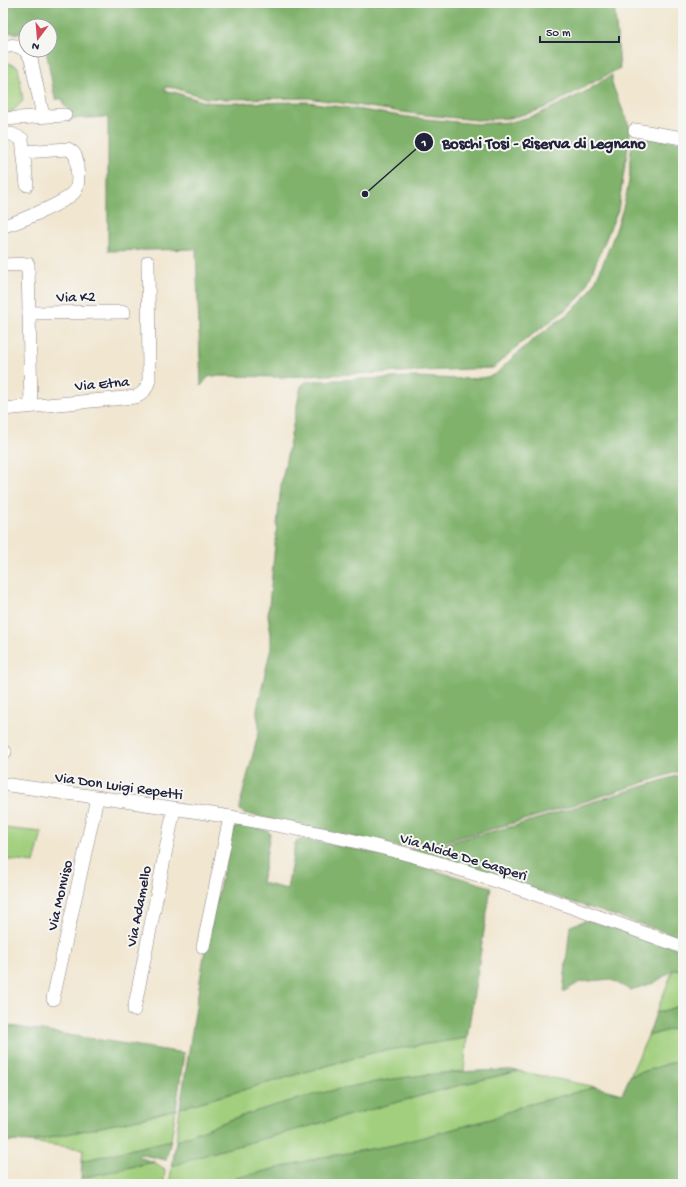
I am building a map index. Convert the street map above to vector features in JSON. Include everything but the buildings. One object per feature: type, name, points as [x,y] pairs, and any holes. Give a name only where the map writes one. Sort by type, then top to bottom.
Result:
[{"type":"street","points":[[3,48],[17,46],[24,48],[28,52],[31,59],[43,116]]},
{"type":"street","points":[[3,119],[65,115]]},
{"type":"street","points":[[635,130],[683,138]]},
{"type":"street","points":[[3,134],[11,134],[22,139],[27,185]]},
{"type":"street","points":[[3,226],[17,222],[70,196],[78,186],[77,158],[73,151],[68,149],[24,152]]},
{"type":"street","name":"Via Etna","points":[[3,409],[136,397],[141,395],[146,389],[149,380],[148,262]]},
{"type":"street","points":[[3,265],[28,264],[31,406]]},
{"type":"street","name":"Via K2","points":[[29,313],[124,312]]},
{"type":"street","name":"Via Don Luigi Repetti","points":[[3,784],[230,817]]},
{"type":"street","name":"Via Monviso","points":[[53,999],[98,798]]},
{"type":"street","name":"Via Adamello","points":[[134,1010],[174,809]]},
{"type":"street","points":[[203,947],[230,817]]},
{"type":"street","name":"Via Alcide De Gasperi","points":[[230,817],[351,841],[407,854],[484,877],[683,947]]},
{"type":"green space","points":[[3,3],[614,3],[620,68],[549,106],[510,118],[477,120],[416,114],[308,98],[225,99],[206,98],[175,88],[165,87],[165,91],[174,92],[205,102],[308,102],[415,118],[477,124],[511,122],[537,115],[585,92],[612,75],[612,84],[630,128],[618,210],[585,289],[579,298],[563,312],[521,343],[493,368],[281,377],[213,376],[208,377],[201,386],[196,249],[108,251],[108,117],[68,119],[68,110],[64,106],[63,99],[55,99],[47,58],[58,58],[58,18],[18,18],[18,33],[3,32]]},
{"type":"green space","points":[[6,62],[18,67],[23,101],[14,110],[3,115],[3,64]]},
{"type":"green space","points":[[638,137],[683,142],[683,770],[564,808],[475,834],[445,841],[400,847],[243,813],[240,810],[240,804],[259,731],[257,709],[271,647],[271,634],[268,615],[281,485],[301,386],[306,382],[314,381],[415,377],[470,379],[490,376],[497,373],[528,344],[568,314],[586,297],[591,290],[615,233],[623,207],[629,181],[632,146]]},
{"type":"green space","points":[[683,774],[683,938],[409,849],[433,846],[514,826]]},
{"type":"green space","points":[[241,824],[268,831],[270,834],[262,883],[287,889],[295,844],[297,840],[304,839],[379,854],[491,887],[467,1038],[375,1052],[180,1108],[205,949],[233,829]]},
{"type":"green space","points":[[3,828],[42,832],[34,863],[3,859]]},
{"type":"green space","points":[[587,920],[683,950],[683,969],[673,970],[654,983],[630,990],[610,979],[580,982],[563,992],[570,926]]},
{"type":"green space","points":[[683,969],[683,1005],[656,1013],[673,970]]},
{"type":"green space","points":[[683,1005],[683,1026],[648,1036],[656,1013]]},
{"type":"green space","points":[[4,1025],[184,1053],[176,1109],[144,1118],[29,1142],[3,1141]]},
{"type":"green space","points":[[683,1026],[683,1059],[630,1076],[648,1036]]},
{"type":"green space","points":[[467,1038],[464,1071],[390,1080],[317,1094],[246,1115],[176,1141],[180,1108],[375,1052]]},
{"type":"green space","points":[[683,1059],[683,1184],[211,1184],[319,1158],[394,1145],[491,1119],[519,1107],[596,1087],[622,1094],[630,1076]]},
{"type":"green space","points":[[468,1071],[519,1071],[464,1084],[211,1153],[172,1166],[176,1141],[258,1111],[299,1099],[383,1081],[425,1075]]},
{"type":"green space","points":[[519,1071],[596,1087],[519,1107],[491,1119],[394,1145],[319,1158],[211,1184],[169,1184],[172,1166],[211,1153],[464,1084]]},
{"type":"green space","points":[[176,1109],[171,1140],[82,1161],[83,1149],[29,1142],[144,1118]]},
{"type":"green space","points":[[171,1140],[166,1160],[139,1154],[138,1157],[154,1162],[81,1178],[82,1161]]},
{"type":"green space","points":[[154,1162],[165,1169],[164,1184],[81,1184],[81,1178]]},
{"type":"place","name":"Boschi Tosi - Riserva di Legnano","points":[[365,194]]}]
